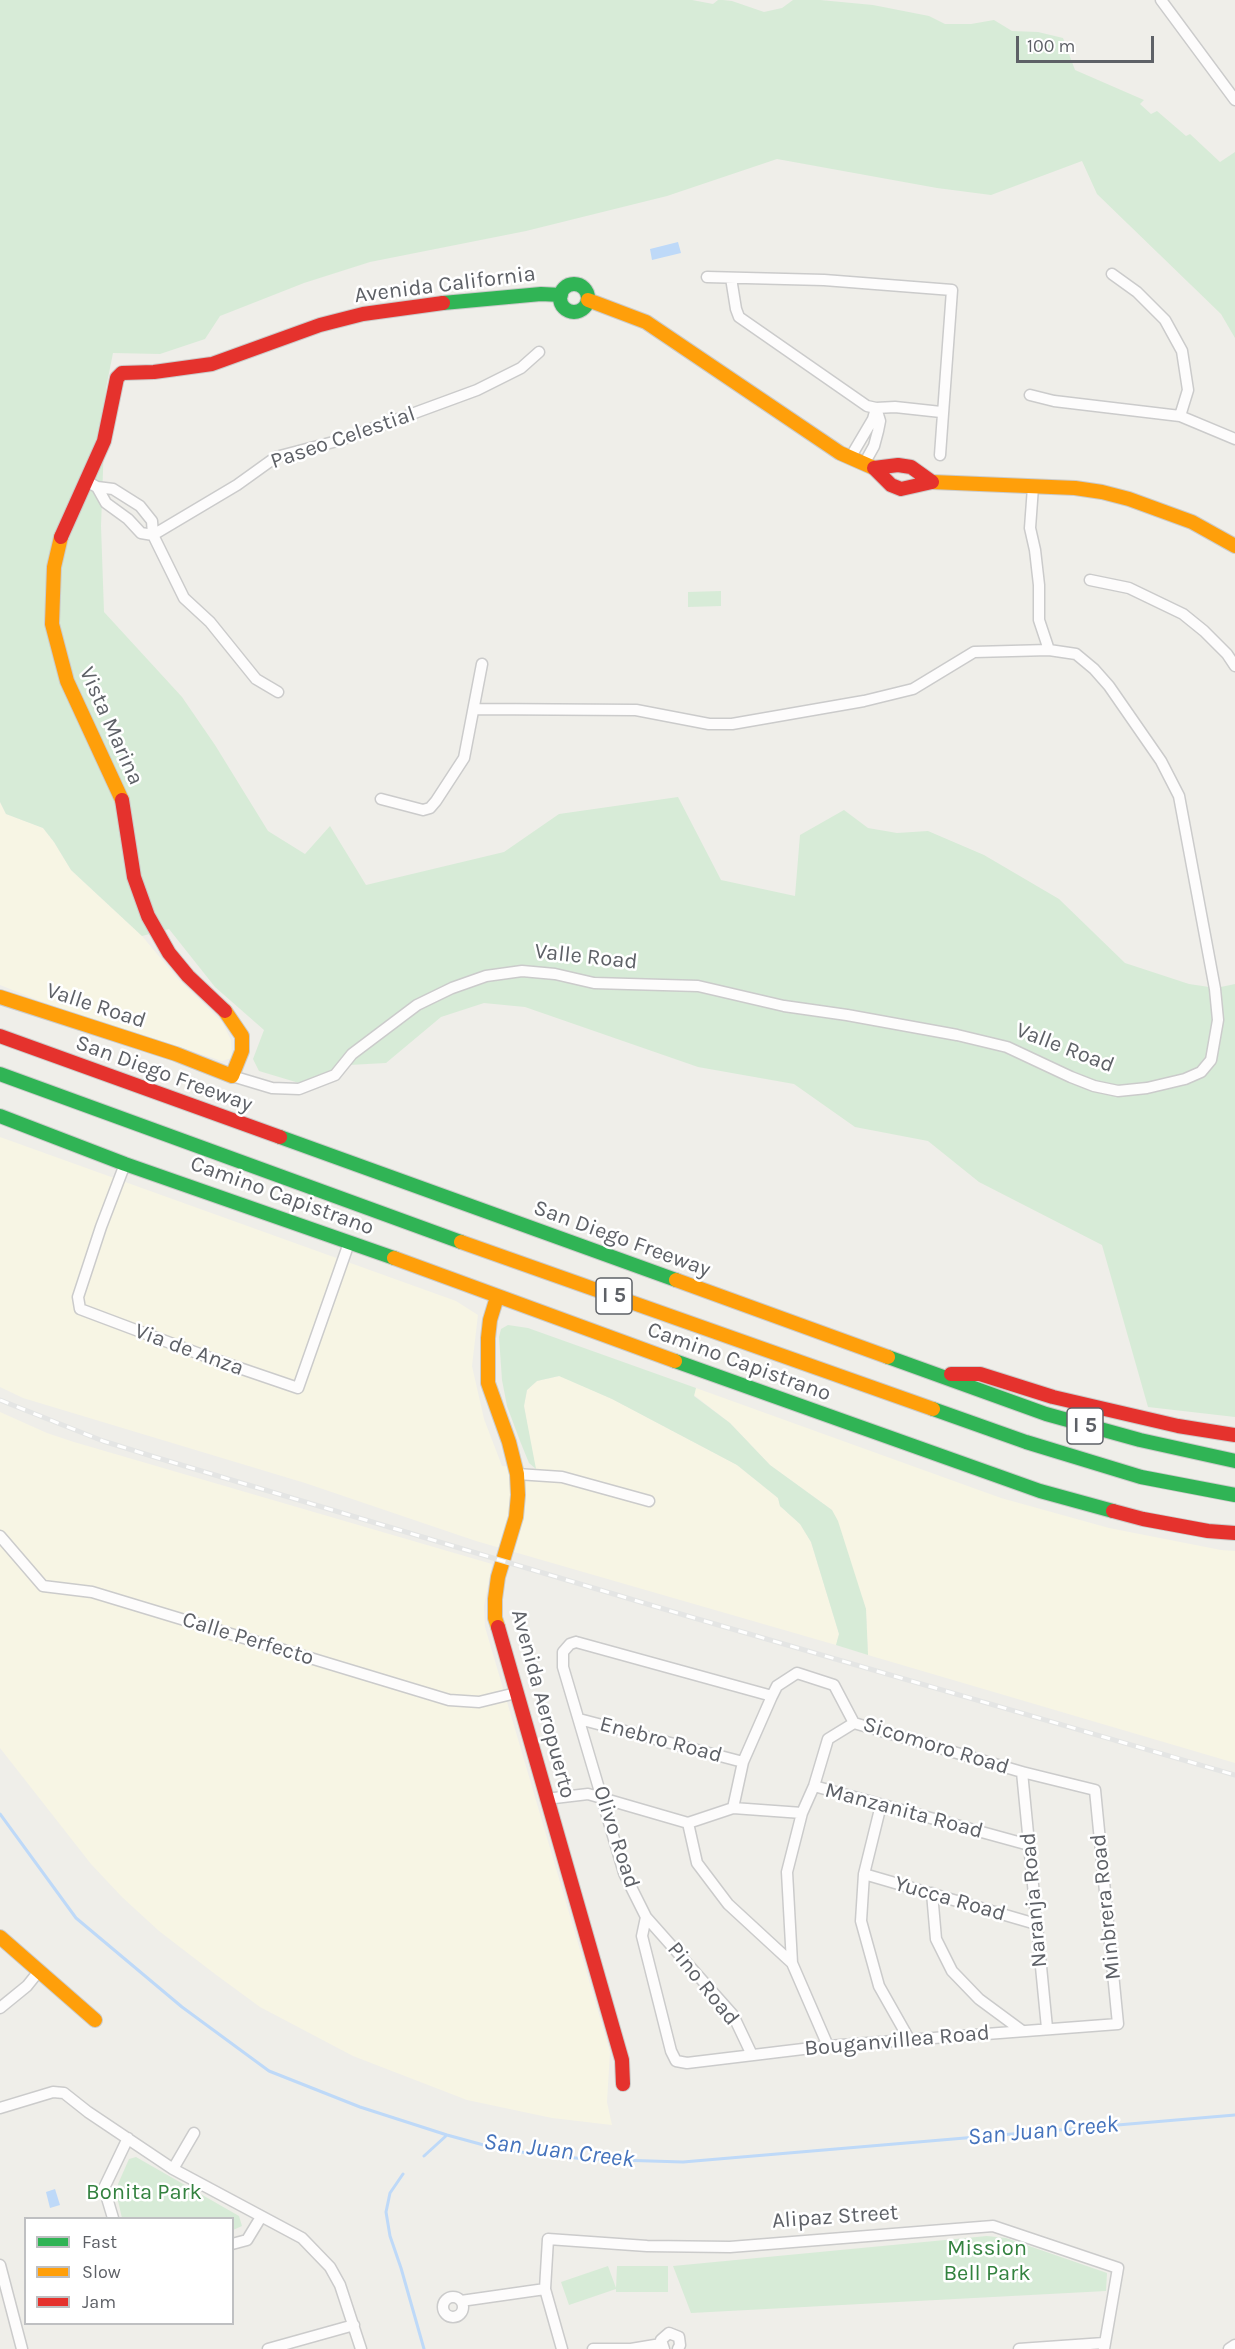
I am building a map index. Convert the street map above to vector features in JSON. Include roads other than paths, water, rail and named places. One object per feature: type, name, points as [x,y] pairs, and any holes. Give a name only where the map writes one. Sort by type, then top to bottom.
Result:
[{"type":"main road","name":"Avenida California","points":[[577,284],[583,287],[588,300],[581,310],[569,311],[561,301],[561,295],[564,289],[577,284]]},
{"type":"main road","name":"Avenida California","points":[[127,372],[154,372],[212,364],[320,325],[363,314],[511,295],[561,295]]},
{"type":"main road","name":"Avenida California","points":[[588,300],[646,322],[850,458],[869,466],[891,485],[901,489],[932,482],[1075,489],[1129,499],[1192,522],[1235,546]]},
{"type":"main road","name":"Vista Marina","points":[[127,372],[117,378],[104,441],[91,484],[60,540],[54,567],[52,624],[66,681],[121,796],[134,877],[148,916],[169,953],[188,976],[229,1015],[242,1036],[242,1051],[232,1076]]},
{"type":"main road","name":"Avenida California","points":[[869,466],[907,466],[932,482]]},
{"type":"main road","name":"Valle Road","points":[[0,997],[176,1054],[232,1076]]},
{"type":"main road","name":"San Diego Freeway","points":[[0,1036],[1046,1414],[1198,1455],[1235,1461]]},
{"type":"main road","name":"I 5","points":[[0,1074],[474,1247],[1026,1442],[1141,1477],[1235,1495]]},
{"type":"main road","name":"Camino Capistrano","points":[[0,1116],[125,1164],[261,1210],[890,1439],[1040,1491],[1143,1519],[1208,1531],[1235,1533]]},
{"type":"main road","name":"Avenida Aeropuerto","points":[[497,1297],[489,1329],[486,1356],[488,1383],[509,1442],[517,1474],[516,1516],[502,1561],[495,1599],[495,1618],[622,2060],[622,2085]]},
{"type":"main road","points":[[939,1374],[980,1374],[1053,1397],[1178,1426],[1235,1435]]},
{"type":"main road","points":[[0,1937],[95,2020]]},
{"type":"street","points":[[1161,0],[1235,100]]},
{"type":"street","points":[[1112,274],[1137,292],[1166,320],[1182,351],[1188,390],[1180,416]]},
{"type":"street","points":[[707,277],[824,280],[951,290],[941,412],[940,455]]},
{"type":"street","points":[[731,278],[736,309],[740,317],[867,406],[941,412]]},
{"type":"street","name":"Paseo Celestial","points":[[153,535],[237,485],[276,457],[340,440],[477,390],[521,368],[539,352]]},
{"type":"street","points":[[1030,395],[1054,401],[1180,416],[1235,439]]},
{"type":"street","points":[[850,458],[873,419],[876,408]]},
{"type":"street","points":[[869,466],[880,421],[876,408]]},
{"type":"street","points":[[91,484],[106,503],[128,519],[141,533],[153,535]]},
{"type":"street","points":[[91,484],[113,489],[140,506],[152,521],[153,535],[184,598],[210,622],[256,679],[278,692]]},
{"type":"street","points":[[1033,487],[1030,528],[1039,585],[1039,620],[1049,650]]},
{"type":"street","points":[[128,519],[140,506]]},
{"type":"street","points":[[1090,580],[1129,588],[1183,614],[1227,654],[1235,666]]},
{"type":"street","name":"Valle Road","points":[[232,1076],[272,1088],[299,1089],[335,1075],[352,1054],[417,1005],[452,988],[486,976],[522,971],[555,974],[594,983],[699,986],[720,989],[784,1006],[957,1035],[1007,1047],[1094,1086],[1118,1090],[1147,1088],[1185,1079],[1201,1072],[1211,1060],[1218,1020],[1207,941],[1179,796],[1161,761],[1102,677],[1076,654],[1049,650],[974,652],[913,688],[864,701],[732,724],[709,724],[636,710],[474,709]]},
{"type":"street","points":[[381,800],[423,810],[430,808],[464,758],[482,664]]},
{"type":"street","name":"Via de Anza","points":[[125,1164],[98,1236],[78,1298],[79,1305],[84,1312],[207,1357],[298,1388],[349,1243]]},
{"type":"street","points":[[517,1474],[562,1477],[649,1501]]},
{"type":"street","name":"Calle Perfecto","points":[[0,1536],[42,1586],[92,1592],[449,1700],[478,1702],[516,1693]]},
{"type":"street","name":"Olivo Road","points":[[676,2061],[671,2050],[642,1936],[646,1917],[624,1873],[563,1666],[563,1652],[570,1644],[581,1642],[772,1696]]},
{"type":"street","name":"Sicomoro Road","points":[[772,1696],[777,1686],[797,1673],[834,1684],[854,1723],[1022,1772],[1095,1790]]},
{"type":"street","points":[[733,1808],[743,1762],[772,1696]]},
{"type":"street","name":"Enebro Road","points":[[579,1719],[743,1762]]},
{"type":"street","points":[[828,2046],[792,1963],[787,1872],[802,1813],[814,1786],[828,1738],[854,1723]]},
{"type":"street","name":"Naranja Road","points":[[1022,1772],[1047,2028]]},
{"type":"street","name":"Manzanita Road","points":[[814,1786],[1029,1845]]},
{"type":"street","name":"Minbrera Road","points":[[1095,1790],[1118,2024]]},
{"type":"street","points":[[546,1799],[588,1794],[688,1823],[733,1808],[802,1813]]},
{"type":"street","points":[[881,1805],[864,1874],[861,1921],[879,1986],[909,2038]]},
{"type":"street","points":[[688,1823],[697,1863],[728,1904],[792,1963]]},
{"type":"street","name":"Yucca Road","points":[[864,1874],[1036,1924]]},
{"type":"street","points":[[932,1893],[936,1939],[952,1971],[979,1999],[1021,2030]]},
{"type":"street","name":"Pino Road","points":[[646,1917],[733,2015],[752,2055]]},
{"type":"street","points":[[0,2008],[27,1986],[39,1971]]},
{"type":"street","name":"Bouganvillea Road","points":[[676,2061],[687,2063],[909,2038],[1118,2024]]},
{"type":"street","points":[[0,2108],[53,2092],[64,2093],[88,2112],[173,2169],[302,2238],[330,2267],[340,2284],[361,2349]]},
{"type":"street","points":[[173,2169],[194,2133]]},
{"type":"street","points":[[113,2217],[104,2188],[128,2138]]},
{"type":"street","points":[[234,2243],[247,2240],[261,2217]]},
{"type":"street","name":"Alipaz Street","points":[[545,2289],[548,2239],[647,2246],[730,2247],[993,2226],[1118,2268],[1104,2346]]},
{"type":"street","points":[[0,2265],[22,2349]]},
{"type":"street","points":[[461,2301],[545,2289],[562,2349]]},
{"type":"street","points":[[267,2349],[354,2325]]},
{"type":"street","points":[[593,2349],[662,2347],[666,2334],[673,2333],[681,2341],[678,2349]]},
{"type":"street","points":[[1019,2349],[1104,2346]]},
{"type":"water","points":[[678,242],[681,253],[652,260],[650,249]]},
{"type":"water","points":[[55,2189],[60,2205],[50,2208],[46,2192]]},
{"type":"waterway","name":"San Juan Creek","points":[[0,1814],[76,1918],[182,2007],[269,2071],[360,2107],[502,2150],[585,2159],[683,2162],[1235,2115]]},
{"type":"waterway","points":[[424,2156],[447,2135]]},
{"type":"waterway","points":[[403,2174],[390,2193],[386,2212],[390,2236],[424,2349]]},
{"type":"railway","points":[[0,1400],[103,1441],[158,1458],[684,1615],[1235,1775]]},
{"type":"park label","name":"Bonita Park","points":[[144,2193]]},
{"type":"park label","name":"Mission Bell Park","points":[[987,2262]]}]
